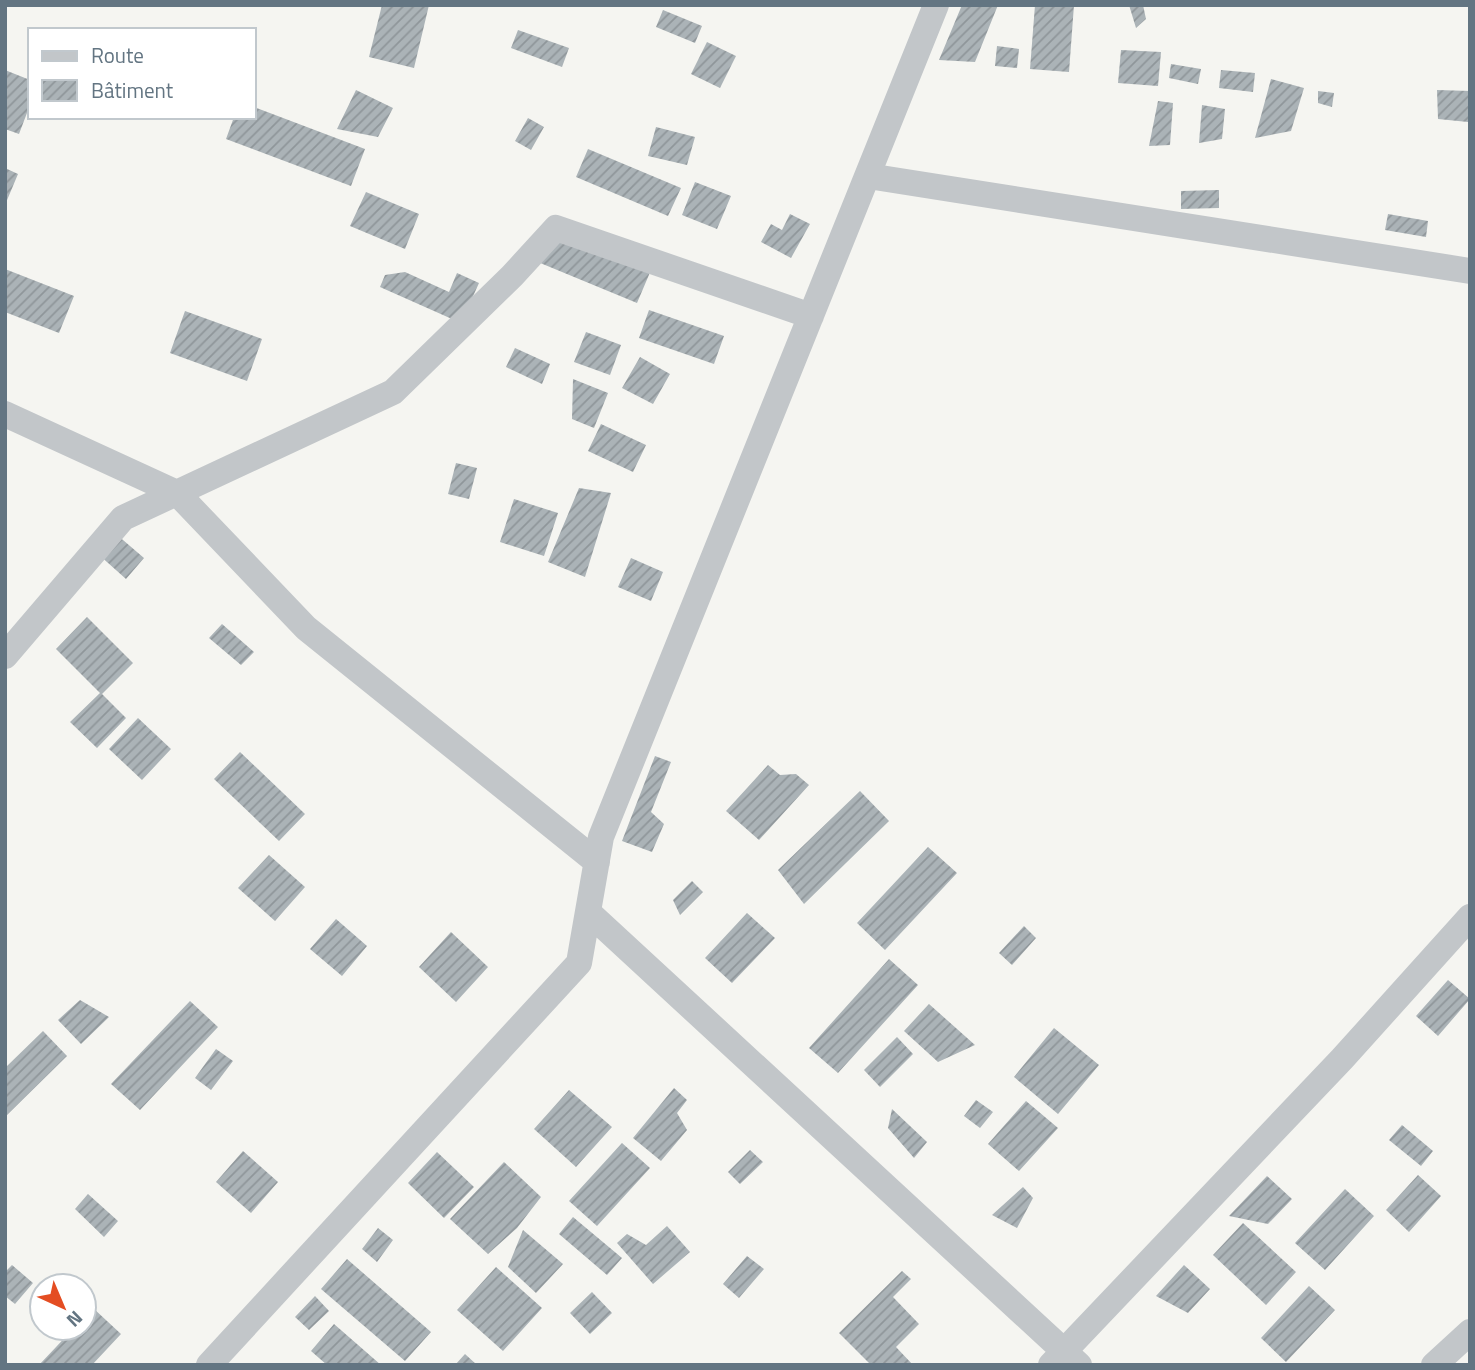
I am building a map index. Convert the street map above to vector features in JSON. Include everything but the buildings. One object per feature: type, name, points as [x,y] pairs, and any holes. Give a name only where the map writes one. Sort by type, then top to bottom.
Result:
[{"type":"street","points":[[213,1364],[579,963],[601,837],[936,5]]},
{"type":"street","points":[[868,176],[1470,271]]},
{"type":"street","points":[[5,656],[123,519],[393,392],[512,276],[556,228],[811,316]]},
{"type":"street","points":[[5,414],[177,493],[306,628],[597,862]]},
{"type":"street","points":[[588,912],[1065,1360],[1470,917]]},
{"type":"street","points":[[1434,1365],[1470,1332]]}]
